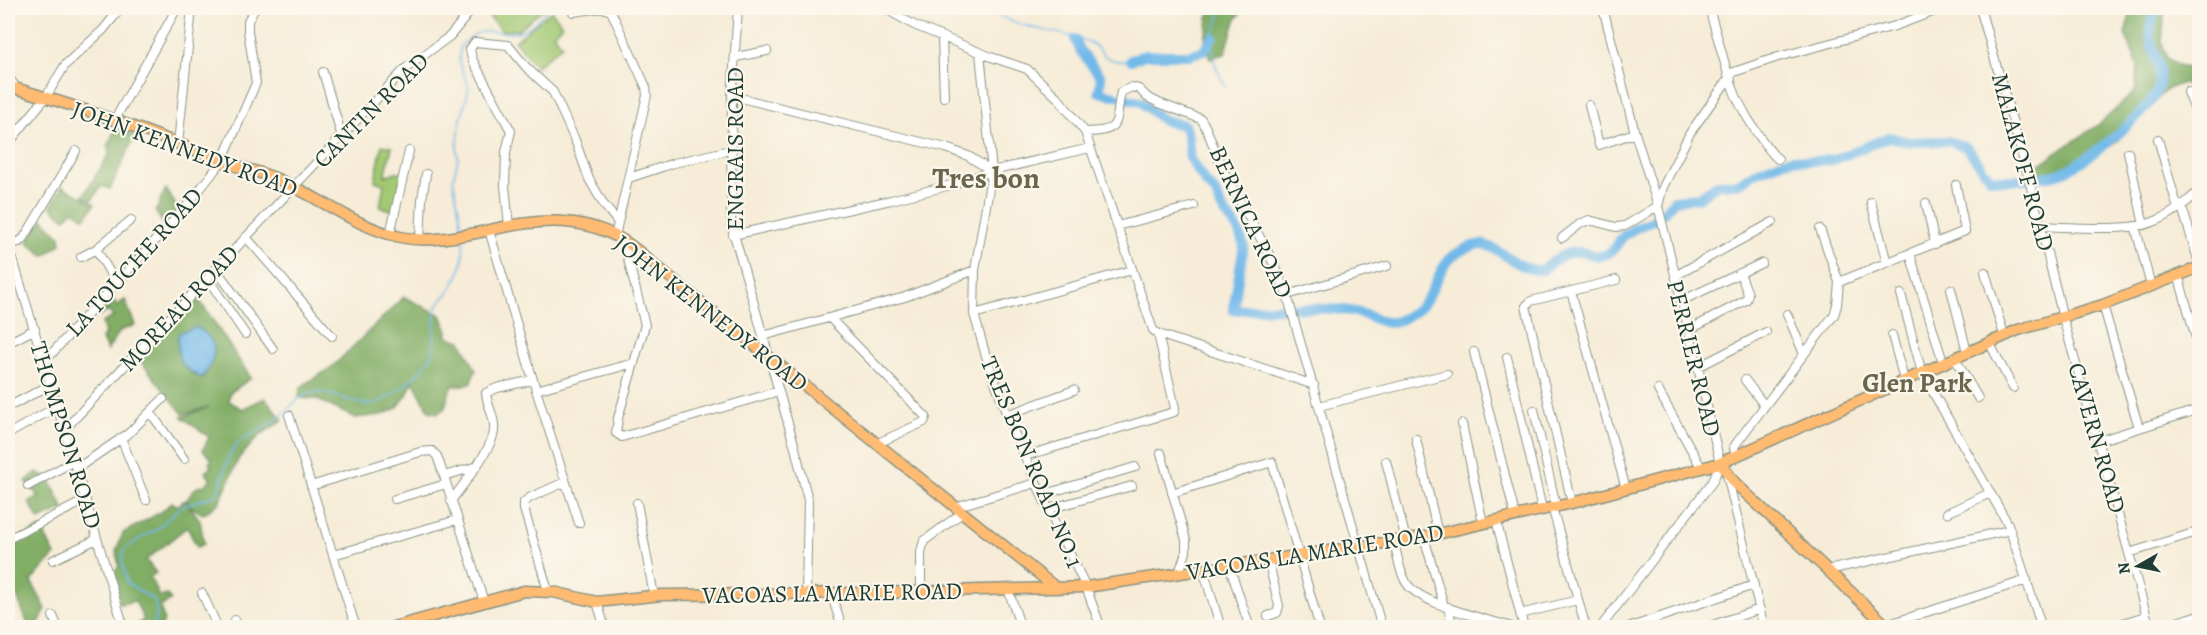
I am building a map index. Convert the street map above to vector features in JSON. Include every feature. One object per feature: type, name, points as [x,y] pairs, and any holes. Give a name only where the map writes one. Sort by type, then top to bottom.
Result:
[{"type":"main road","name":"JOHN KENNEDY ROAD","points":[[12,87],[276,178],[390,234],[420,240],[457,237],[537,221],[586,226],[619,238],[1055,587]]},
{"type":"main road","name":"VACOAS LA MARIE ROAD","points":[[390,627],[524,591],[548,591],[597,602],[654,596],[921,592],[1086,586],[1424,537],[1572,503],[1701,467],[1723,467],[1736,454],[2004,335],[2103,305],[2199,266]]},
{"type":"main road","points":[[1723,467],[1735,483],[1887,626]]},
{"type":"street","points":[[8,144],[45,97],[65,65],[103,30],[122,8]]},
{"type":"street","points":[[114,121],[177,8]]},
{"type":"street","points":[[178,144],[192,8]]},
{"type":"street","name":"LA TOUCHE ROAD","points":[[45,362],[186,207],[222,161],[256,83],[251,74],[245,29],[253,8]]},
{"type":"street","name":"CANTIN ROAD","points":[[294,187],[405,69],[450,36],[473,8]]},
{"type":"street","points":[[573,12],[603,8],[614,9],[647,95],[617,221],[619,238],[645,325],[618,418],[616,434],[622,437],[779,391]]},
{"type":"street","name":"ENGRAIS ROAD","points":[[738,8],[730,150],[730,209],[733,235],[808,500],[806,594]]},
{"type":"street","points":[[884,8],[942,37],[1027,69],[1058,98],[1085,132],[1132,270],[1154,330],[1158,334],[1314,385]]},
{"type":"street","name":"PERRIER ROAD","points":[[1603,8],[1635,133],[1658,206],[1764,627]]},
{"type":"street","points":[[1709,8],[1729,78],[1746,116],[1778,159]]},
{"type":"street","points":[[1562,238],[1589,220],[1616,227],[1624,226],[1658,206],[1663,188],[1690,134],[1731,73],[1895,26],[1943,8]]},
{"type":"street","name":"MALAKOFF ROAD","points":[[1980,8],[2029,179],[2063,318]]},
{"type":"street","points":[[942,37],[944,97]]},
{"type":"street","points":[[509,226],[505,186],[506,152],[511,130],[472,59],[470,49],[475,42],[508,45],[526,67],[553,92],[575,140],[589,179],[604,205],[617,221]]},
{"type":"street","points":[[736,57],[767,51]]},
{"type":"street","name":"TRES BON ROAD NO.1","points":[[980,53],[992,171],[975,270],[974,314],[1007,415],[1048,509],[1086,586],[1101,627]]},
{"type":"street","points":[[323,72],[342,137]]},
{"type":"street","points":[[8,76],[12,87]]},
{"type":"street","name":"BERNICA ROAD","points":[[1085,132],[1099,132],[1114,126],[1118,119],[1120,92],[1132,87],[1139,89],[1147,97],[1159,103],[1201,119],[1228,179],[1261,242],[1276,265],[1287,295],[1382,627]]},
{"type":"street","points":[[2188,92],[2199,123]]},
{"type":"street","points":[[732,96],[946,148],[968,156],[992,171]]},
{"type":"street","points":[[1589,105],[1599,145],[1635,133]]},
{"type":"street","points":[[2158,139],[2199,266]]},
{"type":"street","points":[[733,235],[891,200],[951,185],[992,171],[1090,148]]},
{"type":"street","points":[[629,178],[674,163],[730,150]]},
{"type":"street","points":[[8,243],[19,242],[24,238],[76,151]]},
{"type":"street","points":[[390,234],[409,152]]},
{"type":"street","points":[[2128,152],[2144,225]]},
{"type":"street","points":[[420,240],[426,174]]},
{"type":"street","points":[[1839,282],[1961,234],[1965,228],[1956,185]]},
{"type":"street","name":"MOREAU ROAD","points":[[65,429],[294,187]]},
{"type":"street","points":[[2040,226],[2144,225],[2162,219],[2180,208],[2199,190]]},
{"type":"street","points":[[1871,202],[1887,263]]},
{"type":"street","points":[[1926,202],[1935,244]]},
{"type":"street","points":[[1117,226],[1194,206]]},
{"type":"street","points":[[81,257],[96,249],[131,220]]},
{"type":"street","points":[[1674,276],[1773,222]]},
{"type":"street","points":[[2135,226],[2151,286]]},
{"type":"street","points":[[1736,454],[1734,447],[1738,441],[1834,315],[1839,282],[1820,229]]},
{"type":"street","points":[[489,230],[536,390],[579,523]]},
{"type":"street","points":[[246,237],[332,336]]},
{"type":"street","name":"THOMPSON ROAD","points":[[8,243],[123,627]]},
{"type":"street","points":[[96,249],[116,283]]},
{"type":"street","points":[[1910,254],[1943,362]]},
{"type":"street","points":[[1681,301],[1762,263]]},
{"type":"street","points":[[1287,295],[1387,266]]},
{"type":"street","points":[[216,269],[273,349]]},
{"type":"street","points":[[763,336],[905,297],[975,270]]},
{"type":"street","points":[[974,314],[1132,270]]},
{"type":"street","points":[[1985,272],[2004,335]]},
{"type":"street","points":[[8,278],[17,273]]},
{"type":"street","points":[[1689,330],[1746,300],[1748,294],[1740,273]]},
{"type":"street","points":[[2178,275],[2199,352]]},
{"type":"street","points":[[208,279],[245,334]]},
{"type":"street","points":[[1572,503],[1527,305],[1616,280]]},
{"type":"street","points":[[1951,289],[1967,352]]},
{"type":"street","points":[[1571,291],[1626,489]]},
{"type":"street","points":[[1901,294],[1922,373],[2010,530],[2042,627]]},
{"type":"street","points":[[2103,305],[2139,428]]},
{"type":"street","points":[[1787,315],[1804,354]]},
{"type":"street","points":[[830,318],[926,417],[924,422],[876,444]]},
{"type":"street","name":"CAVERN ROAD","points":[[2063,318],[2150,627]]},
{"type":"street","points":[[8,343],[35,329]]},
{"type":"street","points":[[1698,367],[1766,332]]},
{"type":"street","points":[[1025,456],[1173,412],[1175,408],[1158,334]]},
{"type":"street","points":[[1892,335],[1904,380]]},
{"type":"street","points":[[1989,342],[2013,388]]},
{"type":"street","points":[[1474,352],[1515,515]]},
{"type":"street","points":[[1507,357],[1586,627]]},
{"type":"street","points":[[1954,357],[1978,398]]},
{"type":"street","points":[[536,390],[634,363]]},
{"type":"street","points":[[1319,406],[1447,374]]},
{"type":"street","points":[[452,501],[490,444],[494,431],[486,393],[497,388],[533,380]]},
{"type":"street","points":[[1745,380],[1764,405]]},
{"type":"street","points":[[14,404],[48,386],[53,389]]},
{"type":"street","points":[[1007,415],[1074,390]]},
{"type":"street","points":[[1658,390],[1701,467]]},
{"type":"street","points":[[28,486],[75,465],[121,438],[163,399]]},
{"type":"street","points":[[10,433],[58,406]]},
{"type":"street","points":[[2098,441],[2199,409]]},
{"type":"street","points":[[1534,410],[1550,508]]},
{"type":"street","points":[[150,412],[184,459]]},
{"type":"street","points":[[289,415],[356,627]]},
{"type":"street","points":[[1462,424],[1483,523]]},
{"type":"street","points":[[121,438],[146,500]]},
{"type":"street","points":[[1416,439],[1438,534]]},
{"type":"street","points":[[310,486],[420,452],[432,451],[437,456],[484,602]]},
{"type":"street","points":[[1161,453],[1186,540],[1186,552],[1179,573]]},
{"type":"street","points":[[1386,461],[1406,540]]},
{"type":"street","points":[[1172,493],[1272,462],[1320,627]]},
{"type":"street","points":[[394,499],[475,467]]},
{"type":"street","points":[[1042,495],[1135,467]]},
{"type":"street","points":[[1600,627],[1723,467]]},
{"type":"street","points":[[548,591],[524,509],[524,502],[565,482]]},
{"type":"street","points":[[921,592],[921,552],[924,540],[958,510],[1036,483]]},
{"type":"street","points":[[1048,509],[1132,486]]},
{"type":"street","points":[[1947,513],[1990,493]]},
{"type":"street","points":[[8,539],[86,500]]},
{"type":"street","points":[[637,503],[654,596]]},
{"type":"street","points":[[333,555],[457,520]]},
{"type":"street","points":[[1496,520],[1524,627]]},
{"type":"street","points":[[1828,570],[2010,530]]},
{"type":"street","points":[[2129,553],[2199,531]]},
{"type":"street","points":[[1424,537],[1453,627]]},
{"type":"street","points":[[53,560],[97,539]]},
{"type":"street","points":[[1394,542],[1406,582],[1416,594],[1446,606],[1515,627]]},
{"type":"street","points":[[1268,559],[1279,606],[1277,613],[1268,616]]},
{"type":"street","points":[[1230,565],[1250,627]]},
{"type":"street","points":[[1203,569],[1221,627]]},
{"type":"street","points":[[1887,626],[2027,580]]},
{"type":"street","points":[[1628,627],[1754,585]]},
{"type":"street","points":[[1008,589],[1021,627]]},
{"type":"street","points":[[202,593],[218,627]]},
{"type":"street","points":[[831,593],[842,627]]},
{"type":"street","points":[[1520,614],[1578,600]]},
{"type":"street","points":[[597,602],[605,627]]},
{"type":"street","points":[[1704,627],[1760,609]]},
{"type":"street","points":[[2156,627],[2199,615]]},
{"type":"street","points":[[53,616],[58,627]]},
{"type":"street","points":[[2106,627],[2146,616]]},
{"type":"street","points":[[1607,619],[1610,627]]},
{"type":"green space","points":[[481,8],[544,8],[518,30],[502,31]]},
{"type":"green space","points":[[1209,8],[1244,8],[1235,21],[1225,54],[1210,58],[1205,42]]},
{"type":"green space","points":[[2132,8],[2165,8],[2162,42],[2167,58],[2182,67],[2191,68],[2199,63],[2199,96],[2183,83],[2167,89],[2115,143],[2052,178],[2042,179],[2034,176],[2036,167],[2102,122],[2135,91],[2138,66],[2125,34]]},
{"type":"green space","points":[[551,11],[563,25],[553,34],[562,45],[536,67],[515,41]]},
{"type":"green space","points":[[116,128],[135,136],[110,189],[101,186],[92,200],[83,196],[110,153],[107,146]]},
{"type":"green space","points":[[382,145],[392,147],[385,176],[396,172],[403,173],[395,211],[380,207],[384,184],[375,181]]},
{"type":"green space","points":[[62,186],[95,204],[85,218],[73,210],[65,219],[51,207]]},
{"type":"green space","points":[[166,189],[178,209],[164,225],[155,211]]},
{"type":"green space","points":[[43,219],[60,236],[61,244],[44,256],[27,242]]},
{"type":"green space","points":[[111,294],[116,306],[125,300],[135,325],[120,331],[107,351],[102,339],[105,334],[102,323],[113,317],[109,311],[98,316],[96,310]]},
{"type":"green space","points":[[196,295],[251,378],[230,393],[229,401],[242,409],[265,398],[283,420],[260,435],[239,458],[219,503],[203,514],[190,506],[187,500],[193,490],[201,485],[204,486],[211,479],[205,472],[211,467],[209,463],[212,459],[203,450],[209,437],[182,417],[209,407],[183,414],[138,358]]},
{"type":"green space","points":[[404,297],[441,315],[448,331],[446,336],[461,341],[476,370],[470,384],[453,386],[445,408],[438,413],[429,411],[413,381],[407,395],[397,408],[382,415],[355,418],[316,399],[299,398],[300,389],[306,383],[331,368]]},
{"type":"green space","points":[[37,472],[49,479],[64,509],[39,520],[29,502],[39,497],[26,481]]},
{"type":"green space","points":[[185,500],[200,520],[204,544],[197,547],[187,527],[146,560],[156,573],[150,577],[160,597],[167,595],[171,600],[160,607],[164,619],[162,627],[132,627],[144,620],[135,601],[120,604],[114,572],[119,566],[116,551],[123,533],[161,512],[172,502],[177,506]]},
{"type":"green space","points":[[41,528],[55,555],[31,581],[46,609],[37,627],[29,627],[12,584],[8,584],[8,572],[13,570],[15,565],[11,553],[8,552],[8,544]]},
{"type":"water","points":[[196,327],[209,338],[214,350],[211,363],[202,378],[188,370],[178,355],[179,333]]},
{"type":"waterway","points":[[463,232],[453,179],[458,158],[460,124],[469,88],[459,62],[460,47],[469,38],[484,32],[506,33],[524,30],[548,8]]},
{"type":"waterway","points":[[989,8],[1000,16],[1025,26],[1091,43],[1111,59],[1131,60]]},
{"type":"waterway","points":[[1223,8],[1215,30],[1212,48],[1216,66],[1226,87]]},
{"type":"waterway","points":[[2029,179],[2057,174],[2086,158],[2133,121],[2155,95],[2160,76],[2150,36],[2151,24],[2157,8]]},
{"type":"waterway","points":[[1131,60],[1145,55],[1189,55],[1203,51],[1213,37]]},
{"type":"waterway","points":[[1075,39],[1081,52],[1101,77],[1099,92],[1115,96]]},
{"type":"waterway","points":[[1124,98],[1141,102],[1162,120],[1184,125],[1188,136],[1190,159],[1205,182],[1215,192],[1221,207],[1238,230],[1244,245],[1233,310],[1287,308]]},
{"type":"waterway","points":[[1664,213],[1674,200],[1698,198],[1718,184],[1738,184],[1754,173],[1784,161],[1793,159],[1834,160],[1889,137],[1908,142],[1947,141],[1966,147],[1990,178],[2023,180]]},
{"type":"waterway","points":[[1293,308],[1348,311],[1385,322],[1401,320],[1422,306],[1446,264],[1453,256],[1467,248],[1476,245],[1491,247],[1525,267],[1543,270],[1555,260],[1570,253],[1580,252],[1600,256],[1607,254],[1626,234],[1655,219]]},
{"type":"waterway","points":[[152,628],[157,614],[154,600],[127,583],[122,560],[124,550],[156,530],[182,506],[216,495],[233,449],[245,438],[279,418],[301,397],[318,393],[358,403],[373,403],[392,394],[412,379],[428,362],[434,350],[436,309],[459,273],[463,260],[463,239]]},
{"type":"district","name":"Tres bon","points":[[986,178]]},
{"type":"district","name":"Glen Park","points":[[1917,383]]}]
